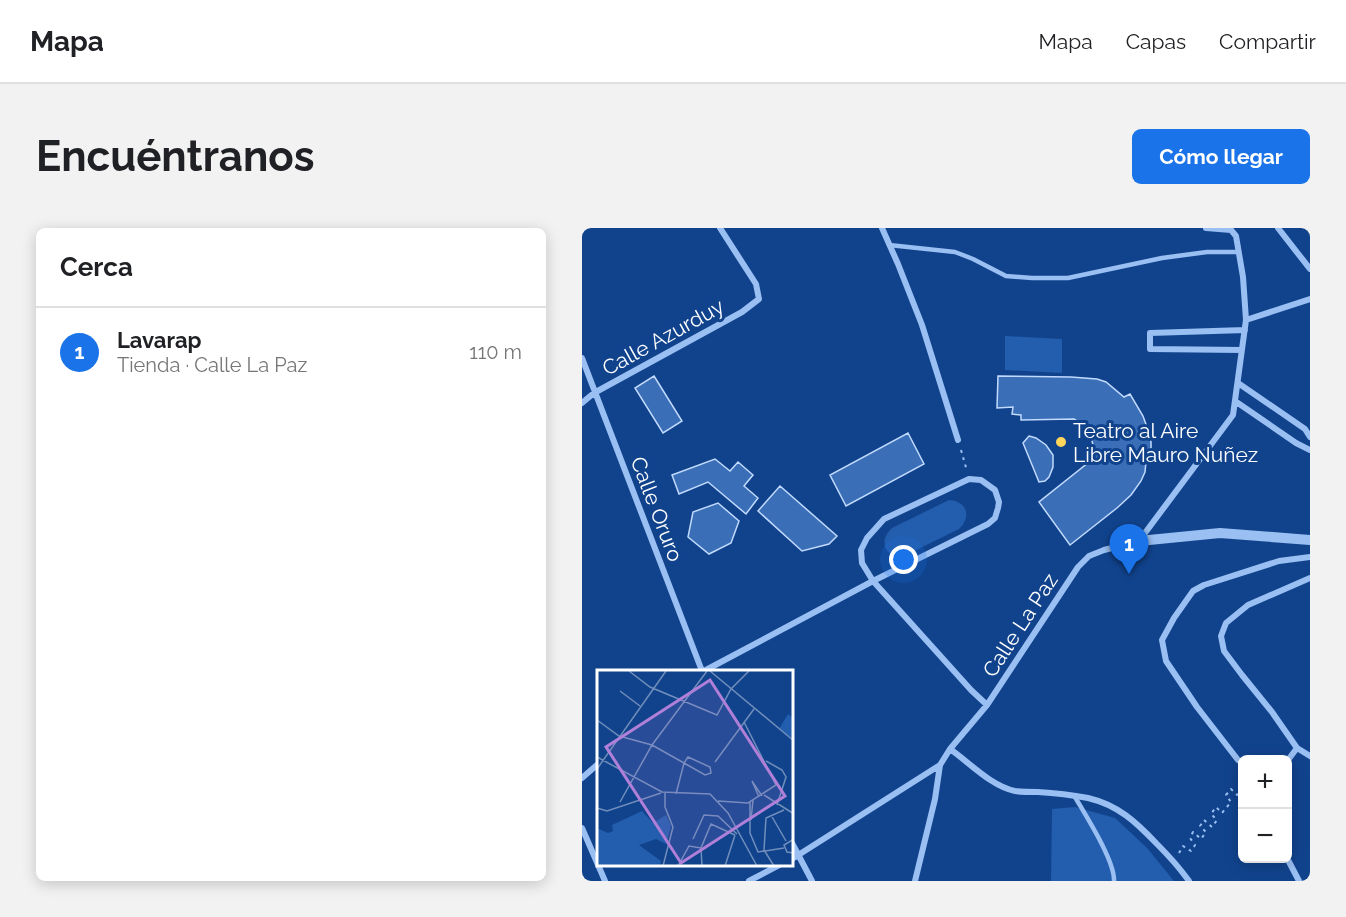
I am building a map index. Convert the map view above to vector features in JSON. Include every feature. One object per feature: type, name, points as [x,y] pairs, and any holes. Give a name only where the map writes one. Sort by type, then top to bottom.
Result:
[{"type":"street","name":"Calle Azurduy","points":[[582,402],[594,393],[742,312],[759,299],[756,284],[720,228]]},
{"type":"street","points":[[882,228],[922,325],[958,440]]},
{"type":"street","points":[[1139,541],[1233,415],[1246,320],[1243,277],[1236,236],[1231,230],[1206,228]]},
{"type":"street","points":[[1278,228],[1310,269]]},
{"type":"street","points":[[1246,320],[1310,299]]},
{"type":"street","points":[[1242,350],[1150,349],[1150,333],[1245,330]]},
{"type":"street","name":"Calle Oruro","points":[[582,358],[703,670]]},
{"type":"street","points":[[1238,383],[1305,429],[1310,437]]},
{"type":"street","points":[[1235,401],[1310,450]]},
{"type":"street","points":[[705,670],[873,581],[988,524],[995,518],[999,502],[995,490],[981,480],[969,479],[884,519],[867,538],[861,550],[862,563],[873,581],[987,705]]},
{"type":"street","points":[[1139,541],[1220,533],[1310,540]]},
{"type":"street","name":"Calle La Paz","points":[[795,857],[940,765],[950,749],[987,705],[1078,567],[1089,556],[1139,541]]},
{"type":"street","points":[[1238,760],[1197,707],[1166,661],[1162,640],[1193,591],[1204,585],[1279,561],[1310,557]]},
{"type":"street","points":[[1310,578],[1248,605],[1226,623],[1221,636],[1224,651],[1297,748],[1310,756]]},
{"type":"street","points":[[1291,755],[1297,748]]},
{"type":"street","points":[[950,749],[986,776],[1015,791],[1089,798],[1124,813],[1136,822],[1173,860],[1189,881]]},
{"type":"street","points":[[582,778],[597,765]]},
{"type":"street","points":[[915,881],[935,799],[940,765]]},
{"type":"street","points":[[582,828],[597,863]]},
{"type":"street","points":[[795,857],[812,881]]},
{"type":"street","points":[[1290,863],[1299,881]]},
{"type":"street","points":[[598,866],[605,881]]},
{"type":"street","points":[[749,881],[777,866]]},
{"type":"lane","points":[[890,245],[955,252],[1006,276],[1032,278],[1068,278],[1162,258],[1207,252],[1238,252]]},
{"type":"lane","points":[[1075,796],[1107,856],[1114,881]]},
{"type":"path","points":[[958,440],[969,479]]},
{"type":"path","points":[[1173,860],[1183,846],[1191,851],[1195,844],[1190,838],[1193,832],[1200,839],[1206,832],[1200,826],[1204,820],[1212,827],[1217,820],[1211,814],[1216,807],[1222,813],[1231,802],[1226,795],[1231,789],[1238,794]]},
{"type":"shaded area","points":[[1005,336],[1062,339],[1062,373],[1005,370]]},
{"type":"shaded area","points":[[949,500],[960,503],[966,510],[965,520],[959,529],[902,557],[887,551],[885,537],[892,528]]},
{"type":"shaded area","points":[[1075,807],[1115,818],[1147,848],[1174,881],[1051,881],[1052,809]]},
{"type":"building","points":[[654,376],[682,421],[663,433],[635,388]]},
{"type":"building","points":[[998,376],[1097,379],[1106,382],[1124,397],[1130,394],[1143,416],[1151,442],[1151,461],[1146,461],[1141,481],[1131,495],[1117,508],[1070,545],[1039,502],[1089,462],[1094,450],[1091,436],[1084,425],[1074,419],[1021,420],[1021,415],[1012,414],[1013,407],[997,408]]},
{"type":"building","points":[[908,433],[924,464],[846,506],[830,475]]},
{"type":"building","points":[[1029,436],[1046,445],[1053,455],[1053,467],[1045,481],[1039,482],[1023,443]]},
{"type":"building","points":[[715,459],[730,471],[738,462],[753,475],[744,486],[758,498],[746,514],[708,482],[679,494],[672,475]]},
{"type":"building","points":[[780,486],[837,536],[829,544],[802,551],[758,511]]},
{"type":"building","points":[[718,503],[739,521],[731,543],[709,554],[688,537],[693,512]]},
{"type":"place","name":"Teatro al Aire Libre Mauro Nuñez","points":[[1061,442]]},
{"type":"place","name":"Lavarap","points":[[1129,574]]}]
